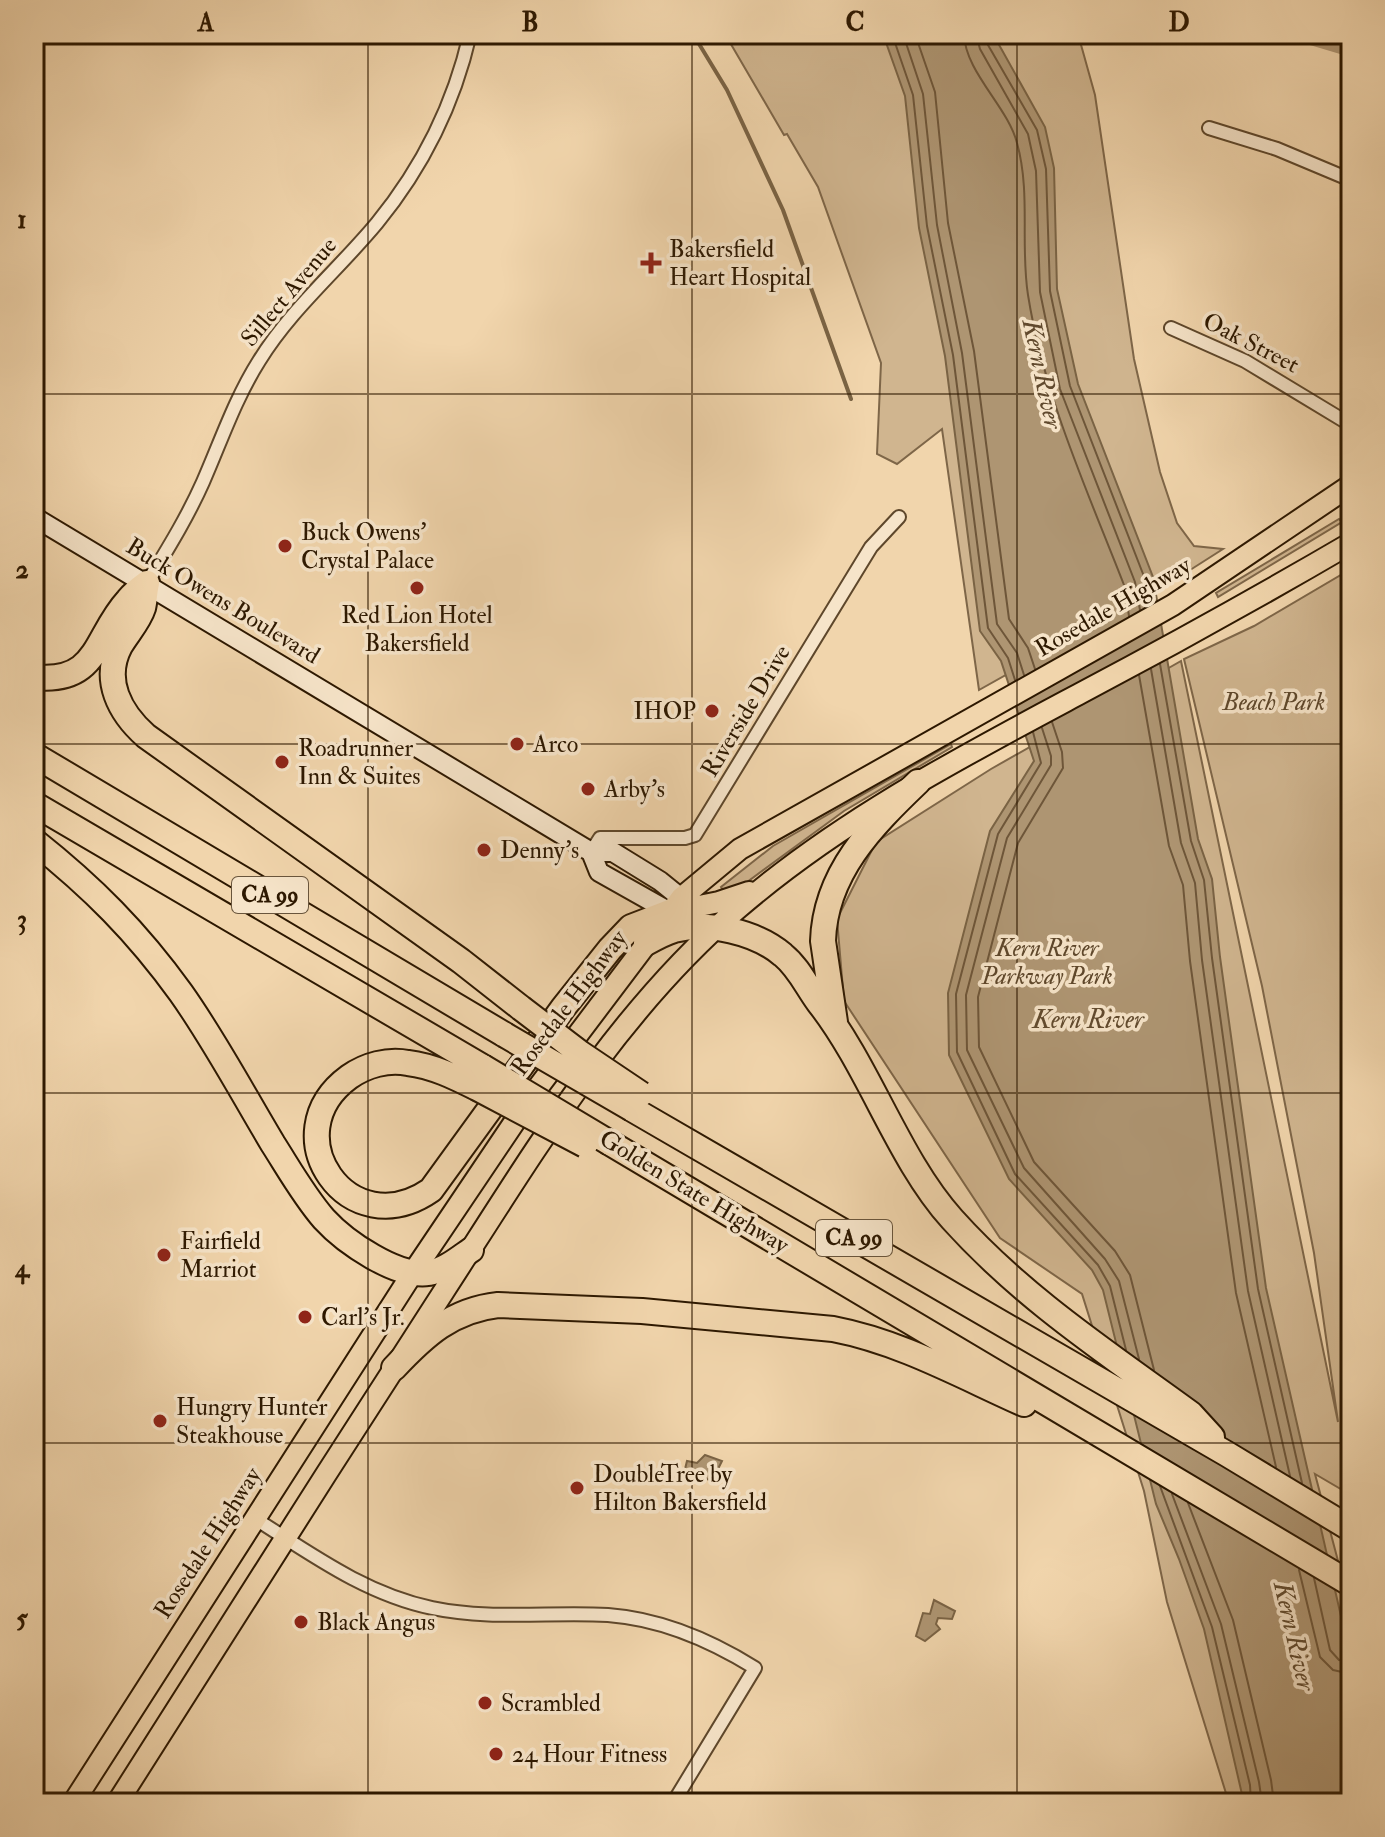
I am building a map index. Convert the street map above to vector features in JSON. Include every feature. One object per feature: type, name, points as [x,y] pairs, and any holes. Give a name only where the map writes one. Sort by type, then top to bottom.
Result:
[{"type":"highway","points":[[34,677],[66,676],[81,668],[97,650],[126,601],[147,583]]},
{"type":"highway","points":[[147,583],[143,610],[120,647],[113,670],[118,700],[136,728],[461,961],[580,1053],[637,1102]]},
{"type":"highway","name":"Golden State Highway","points":[[34,755],[505,1035],[637,1102],[662,1125],[1351,1529]]},
{"type":"highway","points":[[835,1022],[823,941],[823,927],[835,885],[875,823],[918,782]]},
{"type":"highway","name":"CA 99","points":[[34,804],[480,1078]]},
{"type":"highway","points":[[34,841],[95,892],[146,946],[183,997],[279,1153],[325,1221],[350,1242],[392,1267],[412,1274],[437,1271],[471,1250]]},
{"type":"highway","points":[[646,943],[679,912]]},
{"type":"highway","points":[[480,1078],[445,1073],[405,1062],[385,1063],[356,1072],[333,1091],[319,1117],[318,1153],[321,1164],[344,1192],[366,1204],[393,1206],[417,1200],[431,1190],[563,1008],[631,927],[679,912],[715,928],[747,936],[781,954],[795,967],[835,1022],[920,1172],[949,1215],[983,1254],[1039,1303],[1191,1414],[1227,1454]]},
{"type":"highway","name":"Golden State Highway","points":[[480,1078],[757,1229],[1348,1582]]},
{"type":"highway","points":[[394,1368],[436,1328],[465,1311],[490,1306],[642,1311],[818,1327],[861,1334],[892,1344],[1049,1415],[1104,1435]]},
{"type":"main road","name":"Rosedale Highway","points":[[679,912],[740,849],[1173,605],[1351,485]]},
{"type":"main road","name":"Buck Owens Boulevard","points":[[34,517],[591,852],[599,872],[679,912]]},
{"type":"main road","points":[[117,1803],[394,1368],[577,1090],[675,968],[715,928],[767,884],[881,803],[1203,628],[1351,543]]},
{"type":"main road","points":[[675,968],[679,912],[719,902],[767,884]]},
{"type":"main road","name":"Rosedale Highway","points":[[73,1803],[412,1274],[536,1090],[646,943]]},
{"type":"street","name":"Sillect Avenue","points":[[147,583],[193,503],[236,403],[259,361],[305,299],[376,224],[421,160],[454,90],[470,34]]},
{"type":"street","points":[[1209,128],[1277,149],[1351,180]]},
{"type":"street","name":"Oak Street","points":[[1171,328],[1221,348],[1273,376],[1351,425]]},
{"type":"street","name":"Riverside Drive","points":[[591,852],[600,838],[685,838],[695,835],[871,547],[899,517]]},
{"type":"street","points":[[254,1518],[351,1579],[407,1602],[464,1613],[609,1615],[638,1619],[693,1635],[755,1668],[673,1803]]},
{"type":"green space","points":[[725,34],[1078,34],[1095,95],[1134,359],[1160,472],[1177,523],[1194,546],[1223,549],[1176,579],[979,690],[942,429],[897,464],[877,454],[881,363],[818,187]]},
{"type":"green space","points":[[1339,519],[1342,522],[1218,597],[1216,593]]},
{"type":"green space","name":"Kern River Parkway Park","points":[[1351,569],[1351,1495],[1315,1474],[1351,1610],[1351,1803],[1229,1803],[1167,1602],[1144,1491],[1082,1294],[1000,1238],[844,1001],[837,919],[876,842],[991,769],[1181,661],[1338,1422],[1314,1253],[1262,986],[1184,659],[1254,626]]},
{"type":"green space","points":[[951,744],[952,747],[844,811],[743,885],[724,892],[721,887],[773,846]]},
{"type":"water","name":"Kern River","points":[[883,34],[993,34],[1045,127],[1054,168],[1057,289],[1078,384],[1153,577],[1198,839],[1212,879],[1266,1288],[1351,1660],[1351,1803],[1244,1803],[1204,1629],[1156,1504],[1103,1290],[1092,1270],[1009,1179],[949,1055],[948,993],[990,831],[1034,761],[1001,661],[980,631],[945,356],[919,228],[905,96]]},
{"type":"water","points":[[705,1455],[722,1461],[713,1479],[684,1473],[687,1461],[697,1463]]},
{"type":"water","points":[[934,1600],[955,1611],[952,1619],[938,1618],[936,1624],[940,1629],[925,1641],[916,1636],[923,1613],[930,1614]]},
{"type":"waterway","points":[[693,34],[727,90],[783,210],[851,399]]},
{"type":"waterway","points":[[1294,34],[1351,51]]},
{"type":"place","name":"Bakersfield Heart Hospital","points":[[651,263]]},
{"type":"place","name":"Buck Owens' Crystal Palace","points":[[285,546]]},
{"type":"place","name":"Red Lion Hotel Bakersfield","points":[[417,588]]},
{"type":"place","name":"IHOP","points":[[712,711]]},
{"type":"place","name":"Arco","points":[[517,744]]},
{"type":"place","name":"Roadrunner Inn & Suites","points":[[282,762]]},
{"type":"place","name":"Arby's","points":[[588,789]]},
{"type":"place","name":"Denny's","points":[[484,850]]},
{"type":"place","name":"Fairfield Marriot","points":[[164,1255]]},
{"type":"place","name":"Carl's Jr.","points":[[305,1317]]},
{"type":"place","name":"Hungry Hunter Steakhouse","points":[[160,1421]]},
{"type":"place","name":"DoubleTree by Hilton Bakersfield","points":[[577,1488]]},
{"type":"place","name":"Black Angus","points":[[301,1622]]},
{"type":"place","name":"Scrambled","points":[[485,1703]]},
{"type":"place","name":"24 Hour Fitness","points":[[496,1754]]},
{"type":"park label","name":"Beach Park","points":[[1274,702]]}]
